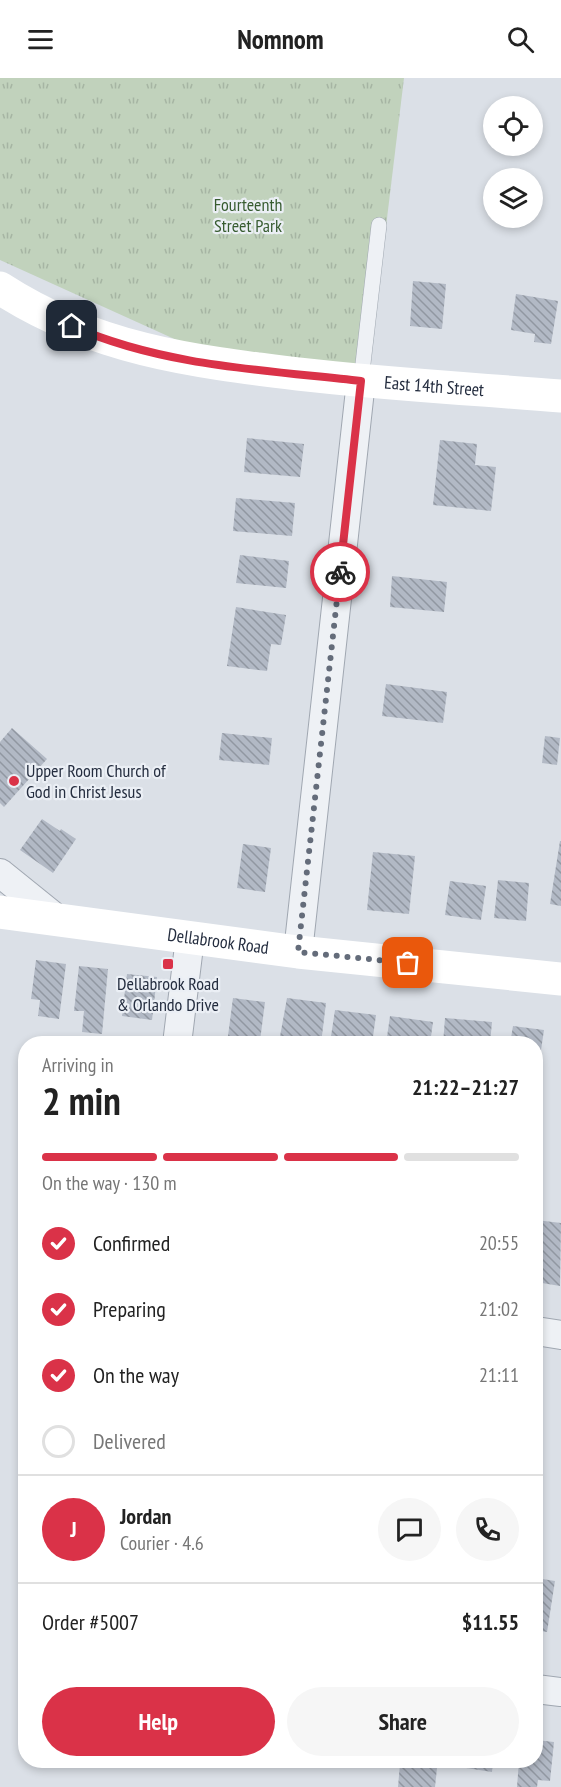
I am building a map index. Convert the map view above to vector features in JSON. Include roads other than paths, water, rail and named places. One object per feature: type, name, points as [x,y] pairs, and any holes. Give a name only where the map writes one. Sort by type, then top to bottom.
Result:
[{"type":"main road","name":"East 14th Street","points":[[0,288],[52,317],[93,335],[135,348],[201,362],[361,381],[561,396]]},
{"type":"main road","name":"Dellabrook Road","points":[[0,912],[298,952],[561,979]]},
{"type":"street","points":[[298,952],[361,381]]},
{"type":"street","points":[[0,873],[57,919]]},
{"type":"street","points":[[178,1036],[190,938]]},
{"type":"street","points":[[543,1332],[561,1335]]},
{"type":"street","points":[[543,1690],[561,1692]]},
{"type":"lane","points":[[361,381],[379,225]]},
{"type":"place","name":"Upper Room Church of God in Christ Jesus","points":[[14,781]]},
{"type":"place","name":"Dellabrook Road & Orlando Drive","points":[[168,964]]},
{"type":"park label","name":"Fourteenth Street Park","points":[[248,215]]}]
